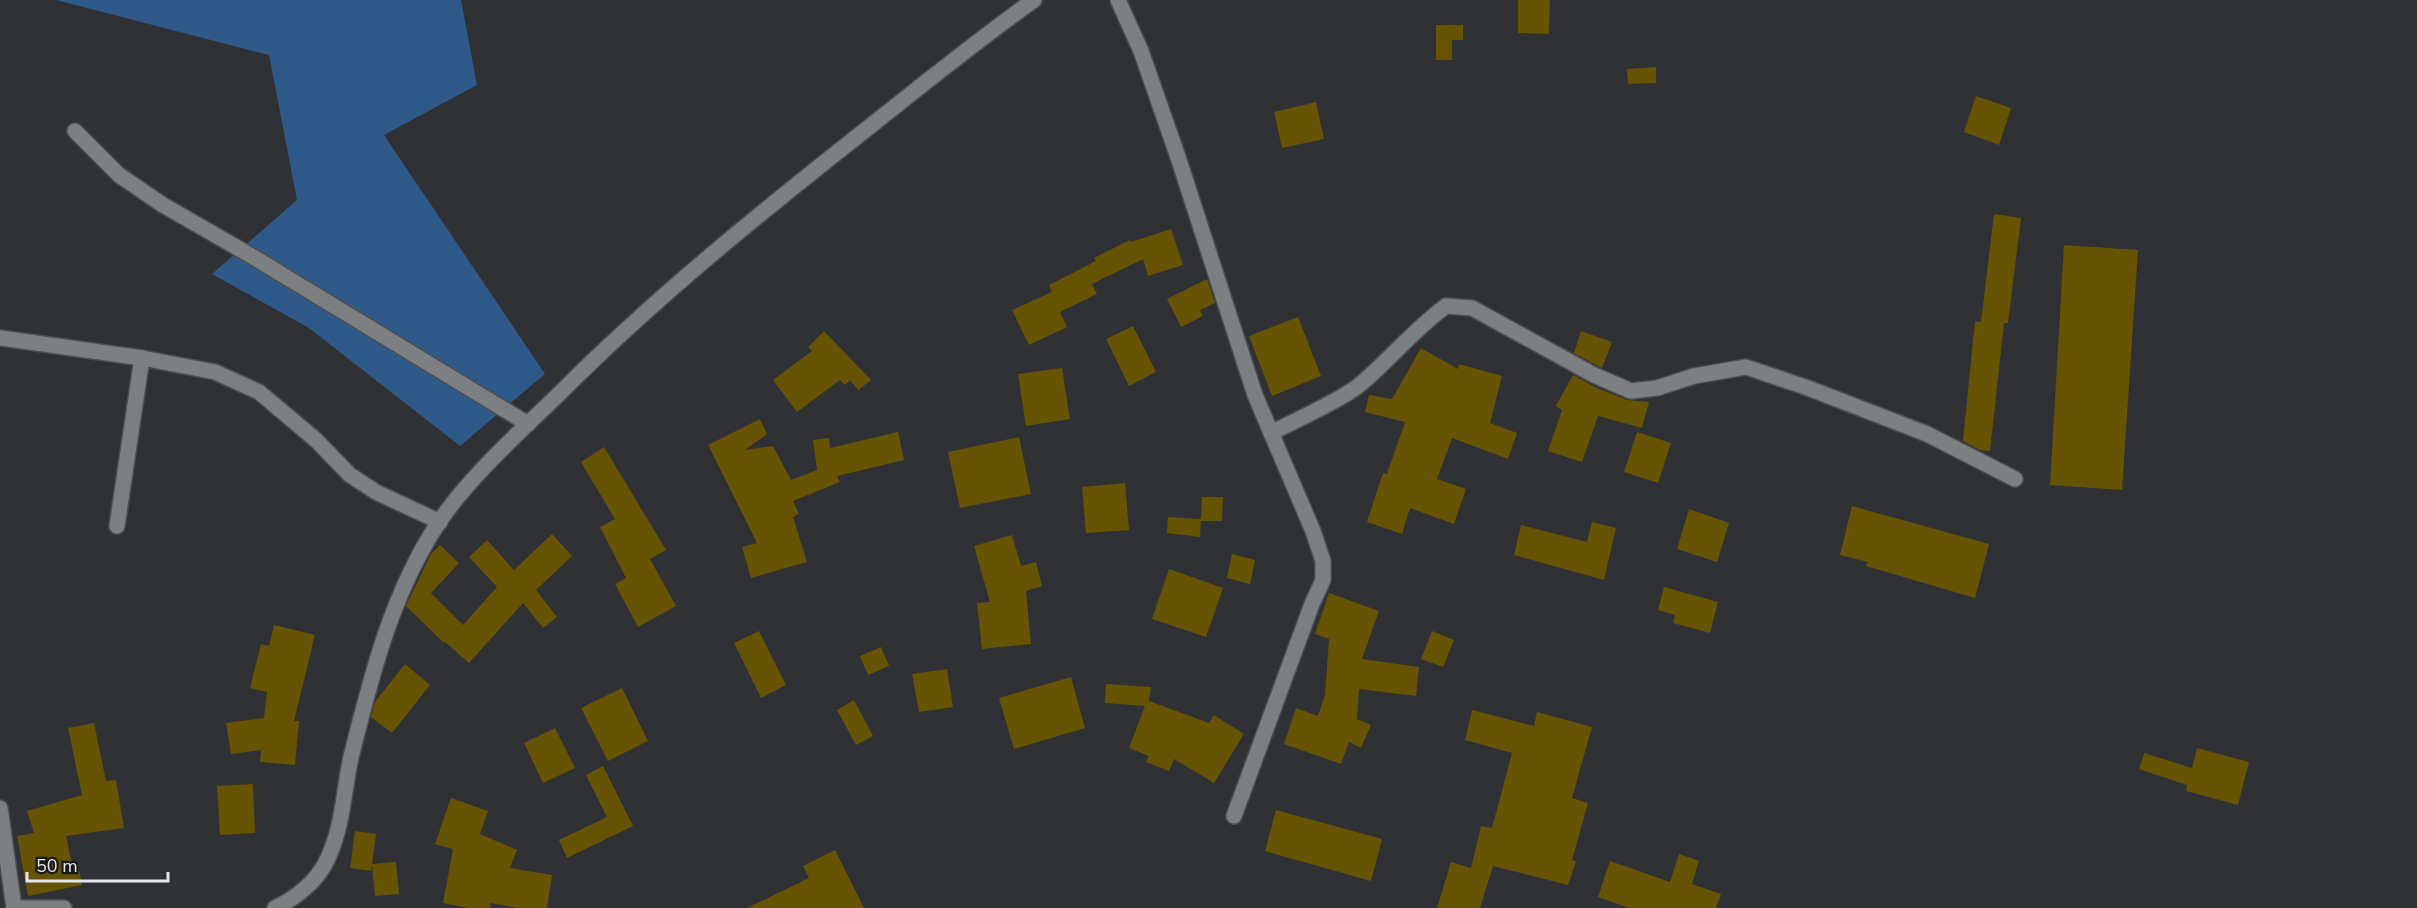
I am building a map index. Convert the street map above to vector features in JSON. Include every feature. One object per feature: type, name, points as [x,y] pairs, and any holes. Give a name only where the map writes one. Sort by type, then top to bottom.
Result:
[{"type":"street","points":[[275,908],[296,898],[324,867],[339,829],[350,762],[374,669],[407,578],[440,522],[479,475],[609,344],[777,198],[993,29],[1034,0]]},
{"type":"street","points":[[1118,0],[1152,83],[1255,395],[1313,531],[1323,561],[1323,580],[1312,604],[1234,816]]},
{"type":"street","points":[[75,131],[119,175],[163,205],[250,255],[528,424]]},
{"type":"street","points":[[1271,433],[1355,388],[1395,353],[1424,323],[1446,306],[1472,308],[1594,375],[1630,391],[1657,388],[1694,376],[1746,367],[1808,388],[1927,434],[2015,479]]},
{"type":"street","points":[[0,338],[141,358],[214,372],[259,392],[316,440],[350,475],[376,492],[440,522]]},
{"type":"street","points":[[117,526],[141,358]]},
{"type":"street","points":[[0,808],[16,908],[64,908]]},
{"type":"shaded area","points":[[56,0],[461,0],[477,85],[384,135],[545,374],[460,446],[309,328],[212,274],[297,200],[269,55]]},
{"type":"building","points":[[1518,0],[1550,0],[1549,34],[1518,33]]},
{"type":"building","points":[[1436,25],[1463,25],[1463,40],[1452,40],[1452,60],[1436,60]]},
{"type":"building","points":[[1656,67],[1656,83],[1628,84],[1627,69]]},
{"type":"building","points":[[1976,96],[2011,108],[1999,145],[1964,132]]},
{"type":"building","points":[[1316,102],[1324,139],[1282,148],[1274,112]]},
{"type":"building","points":[[1994,214],[2021,218],[2008,323],[2004,323],[1990,451],[1980,450],[1963,441],[1975,321],[1981,322]]},
{"type":"building","points":[[1171,229],[1183,265],[1148,276],[1143,259],[1092,284],[1097,294],[1060,312],[1067,327],[1029,345],[1012,310],[1052,292],[1049,285],[1096,261],[1094,258],[1130,240],[1131,242]]},
{"type":"building","points":[[2064,245],[2138,250],[2122,490],[2050,485]]},
{"type":"building","points":[[1207,279],[1215,303],[1200,310],[1203,316],[1181,327],[1167,299]]},
{"type":"building","points":[[1298,317],[1321,376],[1272,396],[1249,336]]},
{"type":"building","points":[[1133,326],[1156,372],[1129,386],[1106,339]]},
{"type":"building","points":[[824,331],[871,380],[858,390],[850,380],[845,385],[840,380],[797,412],[773,380],[812,351],[808,347]]},
{"type":"building","points":[[1581,331],[1612,342],[1602,368],[1574,353]]},
{"type":"building","points":[[1421,348],[1458,369],[1459,364],[1502,376],[1490,423],[1517,433],[1508,459],[1452,438],[1437,479],[1466,489],[1454,524],[1410,508],[1402,534],[1367,522],[1383,473],[1387,474],[1405,422],[1365,412],[1369,395],[1392,399]]},
{"type":"building","points":[[1062,368],[1070,419],[1026,426],[1018,374]]},
{"type":"building","points":[[1573,375],[1627,400],[1649,402],[1642,428],[1598,416],[1582,462],[1548,451],[1562,410],[1556,406]]},
{"type":"building","points":[[760,419],[767,434],[745,450],[773,446],[791,480],[817,470],[813,440],[829,438],[830,448],[898,432],[904,460],[837,476],[840,482],[793,501],[799,514],[793,517],[807,562],[751,578],[742,547],[757,543],[708,445]]},
{"type":"building","points":[[1637,432],[1671,443],[1658,483],[1624,472]]},
{"type":"building","points":[[1019,437],[1031,494],[960,508],[948,452]]},
{"type":"building","points":[[604,447],[666,550],[650,559],[676,606],[638,627],[615,584],[626,578],[600,527],[615,519],[581,462]]},
{"type":"building","points":[[1125,483],[1129,530],[1086,533],[1082,487]]},
{"type":"building","points":[[1202,497],[1223,497],[1222,521],[1201,521]]},
{"type":"building","points":[[1852,506],[1989,544],[1975,598],[1866,566],[1868,562],[1840,555]]},
{"type":"building","points":[[1689,509],[1729,523],[1717,562],[1677,549]]},
{"type":"building","points":[[1168,517],[1201,519],[1200,537],[1167,533]]},
{"type":"building","points":[[1592,522],[1616,528],[1604,580],[1514,555],[1521,525],[1587,542]]},
{"type":"building","points":[[552,534],[572,556],[536,590],[557,617],[543,628],[523,603],[469,663],[444,643],[406,606],[431,554],[440,545],[459,563],[431,593],[463,625],[497,587],[469,557],[487,540],[514,570]]},
{"type":"building","points":[[1012,535],[1021,566],[1036,562],[1042,586],[1026,591],[1031,644],[982,649],[977,603],[990,602],[974,546]]},
{"type":"building","points":[[1232,554],[1255,560],[1250,584],[1227,578]]},
{"type":"building","points":[[1169,569],[1223,588],[1206,637],[1152,619]]},
{"type":"building","points":[[1664,587],[1718,602],[1710,633],[1673,623],[1675,615],[1658,610]]},
{"type":"building","points":[[1329,593],[1379,611],[1362,659],[1419,667],[1416,696],[1359,689],[1357,719],[1371,725],[1361,748],[1349,742],[1341,764],[1284,744],[1296,708],[1318,716],[1325,695],[1329,639],[1315,634]]},
{"type":"building","points":[[274,625],[315,635],[294,721],[299,721],[295,765],[260,762],[261,750],[231,754],[226,723],[264,718],[267,692],[250,688],[261,644],[269,646]]},
{"type":"building","points":[[759,631],[786,685],[761,698],[734,643]]},
{"type":"building","points":[[1432,631],[1454,640],[1443,667],[1421,659]]},
{"type":"building","points":[[881,647],[889,666],[868,675],[860,656]]},
{"type":"building","points":[[405,664],[430,685],[392,733],[371,717],[375,702]]},
{"type":"building","points":[[947,669],[953,707],[919,712],[912,674]]},
{"type":"building","points":[[1071,677],[1085,728],[1014,749],[999,698]]},
{"type":"building","points":[[1106,684],[1151,687],[1149,701],[1209,723],[1214,715],[1244,734],[1214,783],[1174,759],[1169,771],[1146,762],[1149,756],[1129,748],[1145,706],[1105,703]]},
{"type":"building","points":[[622,688],[648,741],[608,761],[581,708]]},
{"type":"building","points":[[854,700],[873,736],[856,745],[837,710]]},
{"type":"building","points":[[1472,710],[1534,726],[1537,712],[1592,727],[1572,798],[1588,803],[1572,860],[1576,861],[1568,885],[1493,866],[1480,908],[1437,908],[1451,862],[1471,868],[1481,826],[1492,828],[1512,753],[1465,740]]},
{"type":"building","points":[[94,723],[106,781],[116,780],[124,828],[66,836],[72,865],[78,864],[82,885],[28,896],[17,836],[34,833],[27,811],[82,795],[68,728]]},
{"type":"building","points":[[555,728],[575,768],[543,783],[524,743]]},
{"type":"building","points":[[2197,748],[2249,762],[2238,805],[2186,791],[2187,785],[2139,769],[2144,753],[2192,768]]},
{"type":"building","points":[[603,766],[633,826],[567,858],[559,840],[607,817],[586,775]]},
{"type":"building","points":[[253,784],[255,833],[220,835],[217,786]]},
{"type":"building","points":[[451,798],[488,811],[480,834],[517,850],[510,868],[552,875],[547,908],[518,908],[491,903],[490,908],[468,908],[443,903],[453,849],[435,844]]},
{"type":"building","points":[[1276,810],[1382,839],[1371,881],[1265,851]]},
{"type":"building","points":[[355,831],[376,834],[371,871],[350,868]]},
{"type":"building","points":[[835,850],[864,908],[747,908],[809,878],[803,866]]},
{"type":"building","points":[[1679,854],[1699,861],[1692,884],[1721,894],[1716,908],[1629,908],[1598,897],[1610,861],[1670,882]]},
{"type":"building","points":[[396,862],[399,894],[375,896],[372,864]]}]
